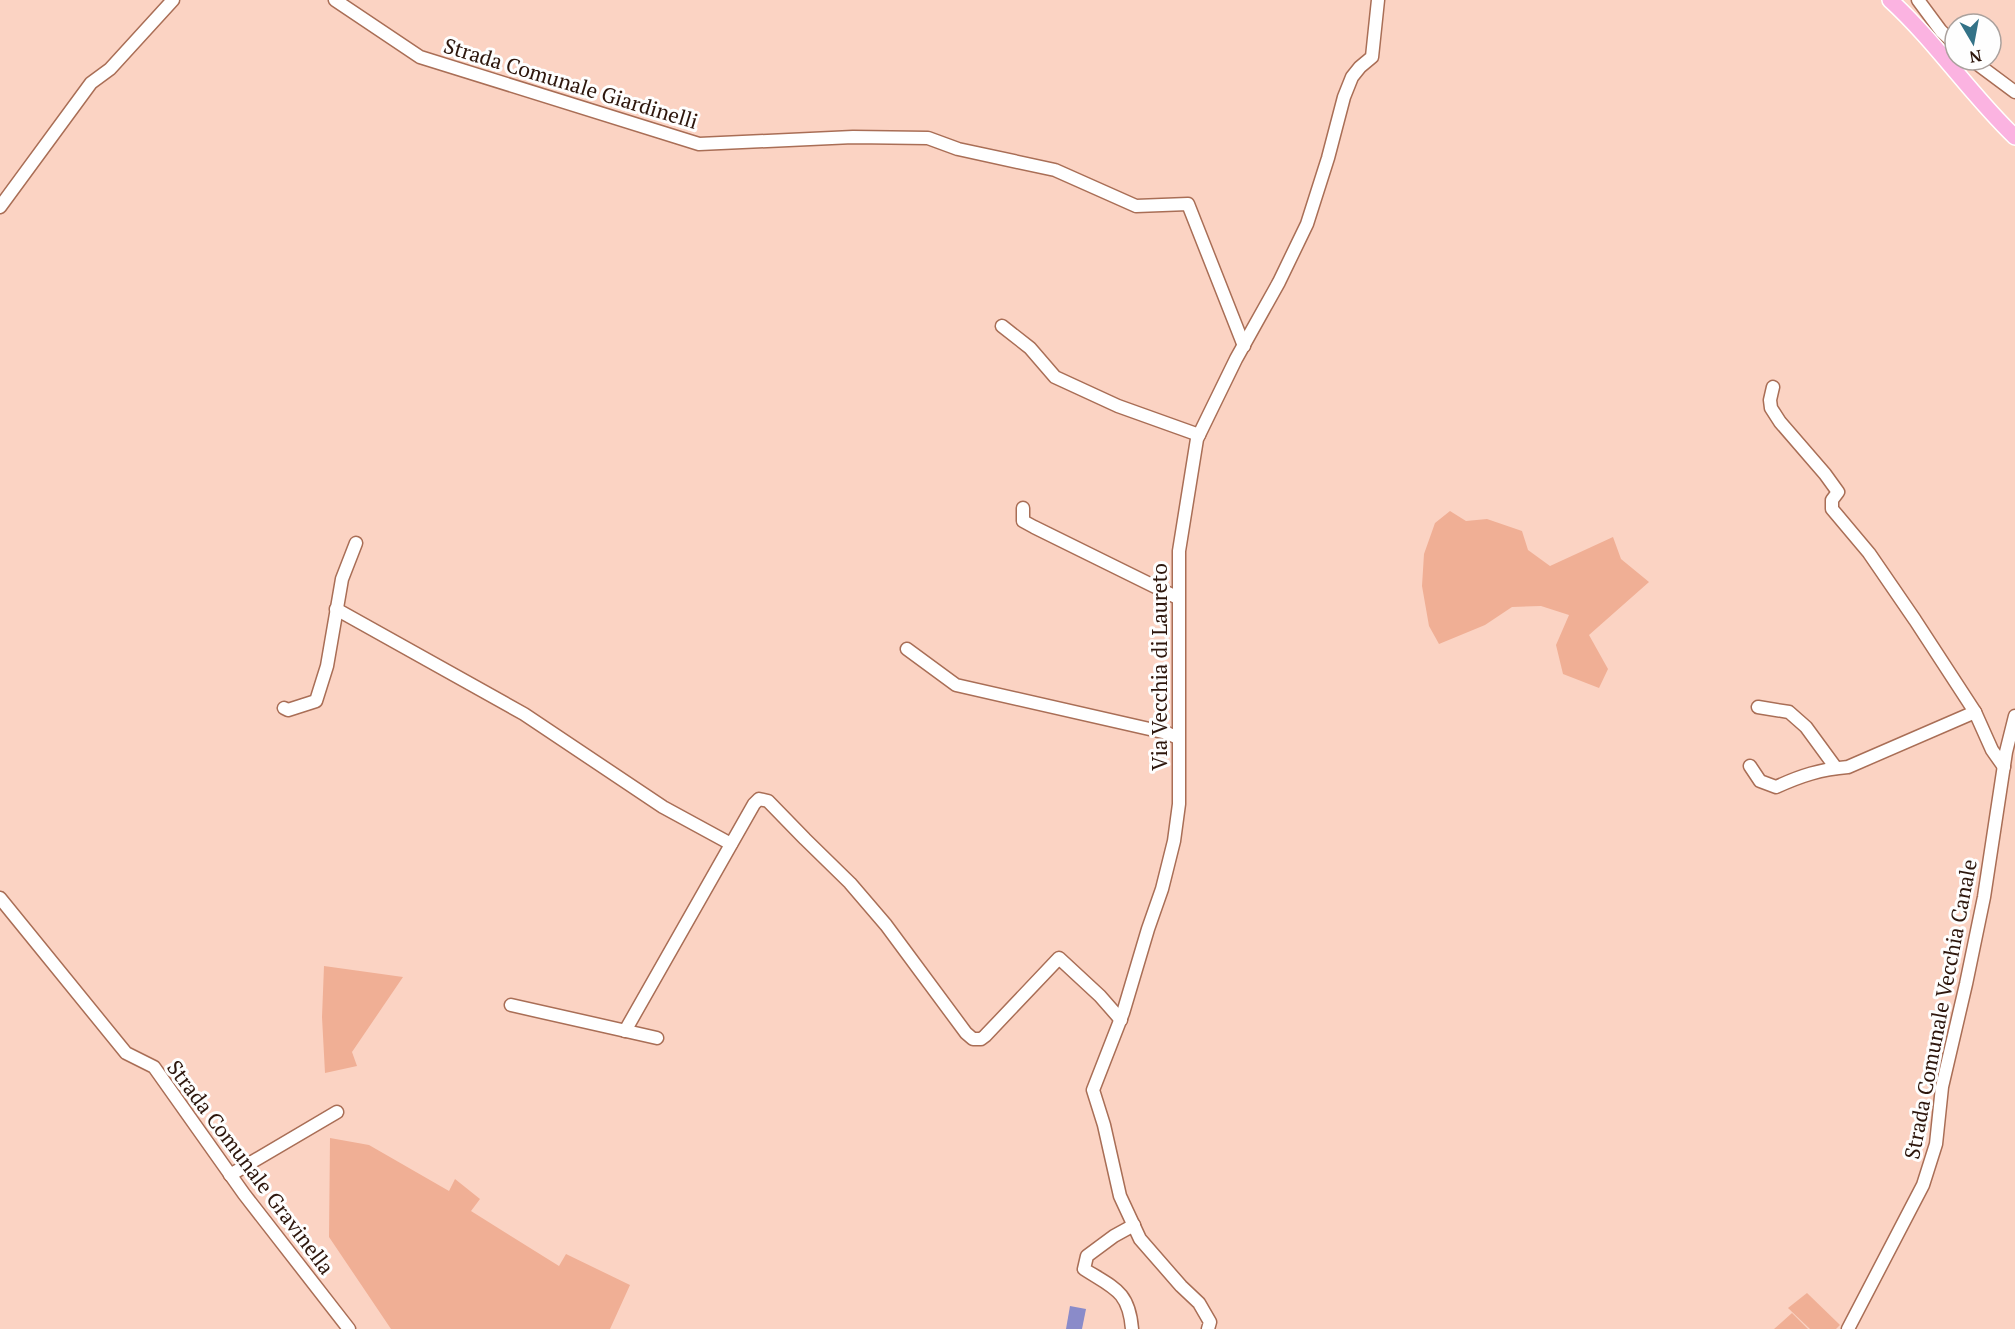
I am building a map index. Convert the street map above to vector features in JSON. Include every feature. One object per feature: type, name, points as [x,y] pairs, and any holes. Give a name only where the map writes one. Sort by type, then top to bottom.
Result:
[{"type":"main road","points":[[1890,1],[1911,20],[1995,118],[2015,137]]},
{"type":"street","points":[[0,207],[91,83],[110,69],[173,0]]},
{"type":"street","name":"Strada Comunale Giardinelli","points":[[335,0],[420,57],[699,144],[853,137],[928,138],[958,149],[1055,170],[1136,206],[1188,204],[1244,346]]},
{"type":"street","name":"Via Vecchia di Laureto","points":[[1208,1329],[1210,1322],[1199,1303],[1140,1239],[1120,1197],[1104,1125],[1093,1090],[1120,1020],[1162,889],[1174,841],[1179,804],[1179,551],[1199,435],[1307,224],[1344,97],[1352,77],[1372,57],[1378,0]]},
{"type":"street","points":[[1918,0],[1943,33]]},
{"type":"street","points":[[1988,72],[2015,92]]},
{"type":"street","points":[[1002,326],[1030,348],[1054,377],[1118,406],[1199,435]]},
{"type":"street","points":[[1773,387],[1770,400],[1775,415],[1838,492],[1832,500],[1832,509],[1869,553],[1915,620],[1975,712],[1992,750],[2004,767]]},
{"type":"street","points":[[1023,507],[1023,521],[1178,598]]},
{"type":"street","points":[[284,708],[288,710],[316,701],[327,666],[342,579],[356,543]]},
{"type":"street","points":[[336,609],[524,714],[663,807],[731,844]]},
{"type":"street","points":[[907,649],[956,686],[1167,733],[1178,738]]},
{"type":"street","points":[[1758,707],[1789,711],[1806,727],[1836,768]]},
{"type":"street","points":[[1750,766],[1760,781],[1776,787],[1803,774],[1848,767],[1975,712]]},
{"type":"street","name":"Strada Comunale Vecchia Canale","points":[[1848,1329],[1923,1185],[1936,1144],[1942,1087],[1982,908],[2006,752],[2015,716]]},
{"type":"street","points":[[625,1031],[754,804],[759,799],[768,801],[850,883],[886,925],[966,1033],[973,1039],[981,1039],[985,1036],[1059,958],[1100,996],[1120,1020]]},
{"type":"street","name":"Strada Comunale Gravinella","points":[[0,898],[126,1053],[154,1067],[230,1175],[349,1329]]},
{"type":"street","points":[[511,1005],[657,1038]]},
{"type":"street","points":[[230,1175],[337,1112]]},
{"type":"street","points":[[1132,1329],[1131,1312],[1121,1293],[1084,1269],[1088,1256],[1114,1236],[1134,1225]]},
{"type":"shaded area","points":[[1450,511],[1466,521],[1487,519],[1522,531],[1528,550],[1550,566],[1613,537],[1621,559],[1649,582],[1589,635],[1608,669],[1599,688],[1563,674],[1556,645],[1569,615],[1541,606],[1512,607],[1485,625],[1439,644],[1429,626],[1422,586],[1424,554],[1435,523]]},
{"type":"shaded area","points":[[324,966],[403,977],[352,1052],[357,1066],[325,1073],[322,1017]]},
{"type":"shaded area","points":[[330,1138],[369,1145],[449,1191],[455,1179],[480,1199],[471,1211],[559,1266],[566,1254],[630,1285],[610,1329],[391,1329],[329,1237]]},
{"type":"shaded area","points":[[1807,1293],[1840,1325],[1836,1329],[1810,1329],[1788,1308]]},
{"type":"shaded area","points":[[1792,1313],[1808,1329],[1774,1329]]},
{"type":"water","points":[[1070,1306],[1086,1309],[1082,1329],[1066,1329]]}]
